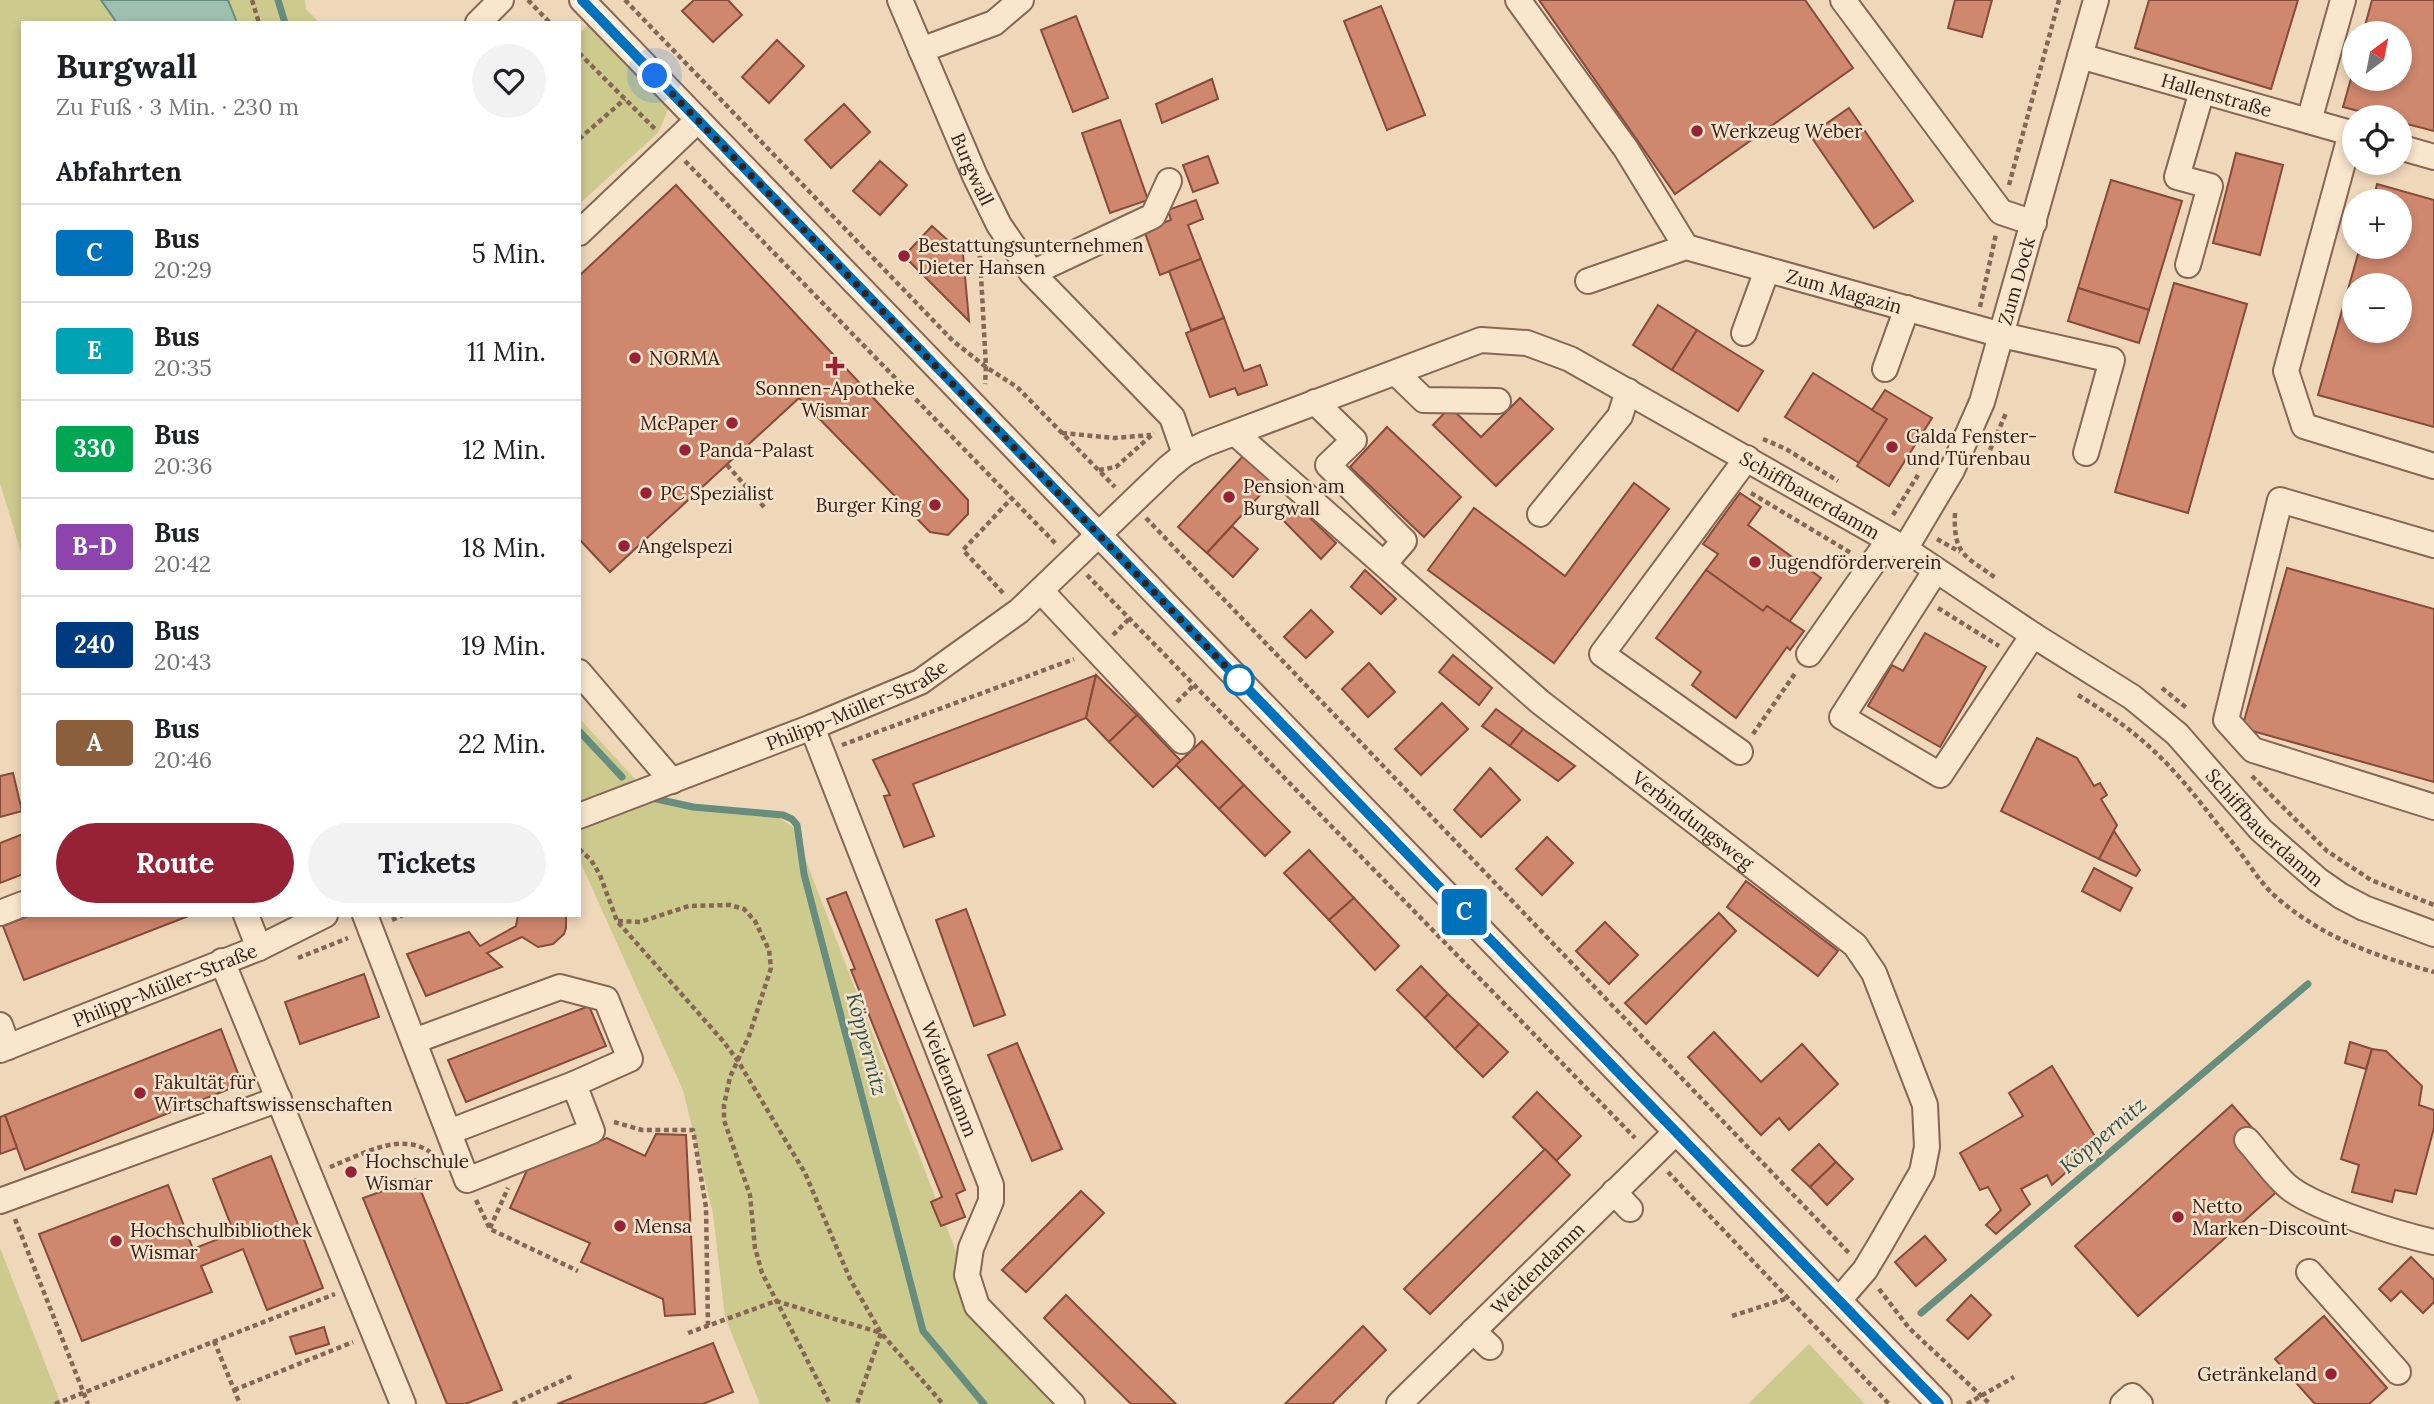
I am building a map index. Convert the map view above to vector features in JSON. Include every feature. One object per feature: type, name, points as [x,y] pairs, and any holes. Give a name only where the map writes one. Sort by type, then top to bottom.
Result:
[{"type":"street","points":[[480,21],[500,0]]},
{"type":"street","points":[[582,0],[1938,1404]]},
{"type":"street","name":"Burgwall","points":[[900,0],[975,176],[999,225],[1032,273],[1172,417],[1185,454]]},
{"type":"street","points":[[921,50],[994,23],[1021,0]]},
{"type":"street","points":[[1518,0],[1626,149],[1686,247],[1588,281]]},
{"type":"street","points":[[1843,0],[2001,212],[2034,223]]},
{"type":"street","points":[[2309,121],[2343,0]]},
{"type":"street","name":"Zum Dock","points":[[1809,654],[1871,565],[1897,544],[1952,470],[1982,402],[2080,56],[2090,1]]},
{"type":"street","name":"Hallenstraße","points":[[2080,56],[2342,131]]},
{"type":"street","points":[[2188,265],[2210,186],[2177,177],[2202,91]]},
{"type":"street","points":[[581,231],[698,120]]},
{"type":"street","points":[[2412,151],[2434,157]]},
{"type":"street","points":[[2342,173],[2286,371],[2304,426],[2434,466]]},
{"type":"street","points":[[1032,273],[1153,216],[1169,181]]},
{"type":"street","name":"Zum Magazin","points":[[1686,247],[2003,335],[2112,360],[2086,453]]},
{"type":"street","points":[[1744,333],[1767,270]]},
{"type":"street","points":[[1885,369],[1907,308]]},
{"type":"street","name":"Schiffbauerdamm","points":[[1185,454],[1481,340],[1527,343],[1570,359],[1897,544],[2132,697],[2177,734],[2262,831],[2318,880],[2364,908],[2434,934]]},
{"type":"street","points":[[1396,373],[1424,400],[1498,401]]},
{"type":"street","points":[[1540,514],[1620,416],[1628,391]]},
{"type":"street","points":[[1315,402],[1354,440],[1328,465],[1404,541],[1384,564]]},
{"type":"street","name":"Verbindungsweg","points":[[1235,433],[1540,702],[1855,945],[1874,974],[1925,1105],[1927,1147],[1922,1172],[1865,1270],[1839,1300]]},
{"type":"street","points":[[1098,534],[1185,454]]},
{"type":"street","points":[[1740,752],[1602,654],[1747,458]]},
{"type":"street","points":[[2434,545],[2280,500],[2226,720],[2253,750],[2434,807]]},
{"type":"street","name":"Philipp-Müller-Straße","points":[[581,815],[812,727],[920,681],[1019,611],[1098,534]]},
{"type":"street","points":[[1936,570],[1842,717],[1940,775],[2033,635]]},
{"type":"street","points":[[1041,592],[1182,741]]},
{"type":"street","points":[[581,674],[672,781]]},
{"type":"street","name":"Weidendamm","points":[[812,727],[991,1185],[991,1201],[971,1248],[967,1275],[978,1306],[1072,1404]]},
{"type":"street","points":[[0,913],[21,905]]},
{"type":"street","points":[[247,917],[259,948]]},
{"type":"street","name":"Philipp-Müller-Straße","points":[[3,1041],[259,948],[321,917]]},
{"type":"street","points":[[366,917],[467,1180],[592,1131],[574,1084]]},
{"type":"street","points":[[222,961],[403,1404]]},
{"type":"street","points":[[414,1041],[560,987],[606,999],[630,1059],[574,1084],[449,1132]]},
{"type":"street","points":[[3,1199],[279,1099]]},
{"type":"street","name":"Weidendamm","points":[[1399,1404],[1481,1339],[1622,1200],[1651,1154],[1676,1132]]},
{"type":"street","points":[[2247,1140],[2290,1188],[2323,1206],[2434,1242]]},
{"type":"street","points":[[2309,1272],[2398,1372]]},
{"type":"street","points":[[2123,1404],[2132,1396],[2140,1404]]},
{"type":"path","points":[[252,0],[258,21]]},
{"type":"path","points":[[528,0],[548,21]]},
{"type":"path","points":[[625,0],[907,295],[954,341],[986,367],[1017,387],[1098,470],[1116,467],[1172,417]]},
{"type":"path","points":[[1976,327],[2001,212],[2059,0]]},
{"type":"path","points":[[581,55],[1651,1154],[1889,1404]]},
{"type":"path","points":[[581,137],[625,99]]},
{"type":"path","points":[[978,230],[986,367],[983,415]]},
{"type":"path","points":[[1987,457],[2004,421],[2007,407]]},
{"type":"path","points":[[1062,433],[1114,438],[1152,435]]},
{"type":"path","points":[[1762,438],[1841,482]]},
{"type":"path","points":[[727,465],[765,508]]},
{"type":"path","points":[[1884,509],[1893,515],[1921,471]]},
{"type":"path","points":[[1731,481],[1871,565]]},
{"type":"path","points":[[1011,499],[963,550],[1019,611]]},
{"type":"path","points":[[1961,502],[1955,513],[1954,536],[1961,552],[2004,584]]},
{"type":"path","points":[[1168,539],[1865,1270],[1909,1328],[1990,1404]]},
{"type":"path","points":[[1919,596],[2017,658]]},
{"type":"path","points":[[822,753],[1097,650],[1129,619]]},
{"type":"path","points":[[1740,752],[1809,654]]},
{"type":"path","points":[[2150,681],[2173,695],[2195,716]]},
{"type":"path","points":[[2068,688],[2120,722],[2158,754],[2236,846],[2273,895],[2294,912],[2336,939],[2368,952],[2434,972]]},
{"type":"path","points":[[2249,772],[2327,851],[2371,880],[2434,905]]},
{"type":"path","points":[[581,851],[591,860],[600,875],[617,921],[738,1061],[804,1173],[850,1279],[881,1333],[943,1404]]},
{"type":"path","points":[[617,921],[640,922],[697,905],[730,905],[744,909],[755,921],[769,950],[771,968],[749,1036],[726,1092],[724,1120],[750,1195],[755,1248],[762,1273],[830,1404]]},
{"type":"path","points":[[592,1131],[613,1122],[642,1130],[693,1130],[706,1207],[708,1325]]},
{"type":"path","points":[[490,1229],[521,1159]]},
{"type":"path","points":[[3,1199],[88,1404]]},
{"type":"path","points":[[55,1404],[355,1286]]},
{"type":"path","points":[[1732,1316],[1788,1298]]},
{"type":"path","points":[[688,1333],[776,1301],[881,1333]]},
{"type":"path","points":[[857,1404],[881,1333]]},
{"type":"path","points":[[234,1391],[374,1334]]},
{"type":"path","points":[[214,1342],[240,1404]]},
{"type":"path","points":[[513,1404],[572,1376]]},
{"type":"path","points":[[1967,1404],[2014,1377]]},
{"type":"shaded area","points":[[0,0],[305,0],[306,9],[318,21],[21,21],[21,552],[0,483]]},
{"type":"shaded area","points":[[101,0],[228,0],[236,21],[116,21]]},
{"type":"shaded area","points":[[597,15],[674,96],[658,133],[581,202],[581,32]]},
{"type":"shaded area","points":[[581,720],[646,791],[683,808],[778,817],[793,827],[977,1306],[1072,1404],[760,1404],[725,1317],[713,1214],[683,1090],[581,863]]},
{"type":"shaded area","points":[[0,1248],[61,1404],[0,1404]]},
{"type":"shaded area","points":[[1809,1344],[1865,1404],[1748,1404]]},
{"type":"building","points":[[694,0],[728,0],[742,15],[713,42],[682,11]]},
{"type":"building","name":"Werkzeug Weber","points":[[1539,0],[1805,0],[1853,68],[1675,194]]},
{"type":"building","points":[[1955,0],[1992,0],[1982,37],[1948,28]]},
{"type":"building","points":[[2149,0],[2298,0],[2271,89],[2135,48]]},
{"type":"building","points":[[2372,0],[2434,0],[2434,131],[2412,125],[2412,105],[2344,105],[2348,91],[2412,91],[2412,21],[2366,21]]},
{"type":"building","points":[[1381,6],[1425,115],[1387,130],[1344,21]]},
{"type":"building","points":[[1076,16],[1108,98],[1073,112],[1041,30]]},
{"type":"building","points":[[777,40],[804,66],[769,103],[742,77]]},
{"type":"building","points":[[1212,79],[1218,99],[1162,123],[1156,104]]},
{"type":"building","points":[[844,104],[870,132],[831,168],[805,140]]},
{"type":"building","points":[[1849,108],[1913,201],[1874,228],[1810,135]]},
{"type":"building","points":[[1120,120],[1148,200],[1110,213],[1082,133]]},
{"type":"building","points":[[2236,153],[2283,165],[2260,255],[2213,243]]},
{"type":"building","points":[[1208,156],[1218,183],[1193,192],[1183,165]]},
{"type":"building","points":[[880,161],[907,185],[880,215],[853,191]]},
{"type":"building","points":[[2111,180],[2182,201],[2149,310],[2078,288]]},
{"type":"building","points":[[2377,184],[2395,189],[2376,189]]},
{"type":"building","points":[[676,185],[968,500],[968,514],[948,535],[930,532],[799,398],[610,572],[581,541],[581,274]]},
{"type":"building","points":[[2412,194],[2434,200],[2434,427],[2318,395],[2342,310],[2342,343],[2412,343],[2412,273],[2353,273],[2357,259],[2412,259]]},
{"type":"building","points":[[1196,200],[1203,219],[1188,225],[1201,259],[1160,275],[1144,230],[1171,220],[1168,210]]},
{"type":"building","points":[[932,226],[963,254],[969,321],[904,256]]},
{"type":"building","points":[[1201,259],[1224,318],[1191,330],[1169,271]]},
{"type":"building","points":[[2174,283],[2247,304],[2188,513],[2115,492]]},
{"type":"building","points":[[2078,288],[2149,310],[2139,343],[2068,321]]},
{"type":"building","points":[[1658,305],[1697,330],[1672,370],[1633,345]]},
{"type":"building","points":[[1224,318],[1244,371],[1260,365],[1267,385],[1238,395],[1235,388],[1210,397],[1186,333]]},
{"type":"building","points":[[1697,330],[1763,371],[1738,411],[1672,370]]},
{"type":"building","points":[[1813,373],[1887,419],[1859,463],[1785,417]]},
{"type":"building","points":[[1885,390],[1932,418],[1889,486],[1857,466],[1887,419],[1872,410]]},
{"type":"building","points":[[1520,398],[1553,429],[1496,486],[1433,425],[1450,407],[1481,437]]},
{"type":"building","points":[[1387,427],[1461,497],[1424,537],[1350,467]]},
{"type":"building","points":[[1244,455],[1273,481],[1207,553],[1178,527]]},
{"type":"building","points":[[1634,483],[1669,509],[1554,663],[1428,570],[1474,508],[1565,576]]},
{"type":"building","name":"Jugendförderverein","points":[[1740,493],[1761,507],[1748,525],[1821,578],[1789,622],[1767,606],[1763,611],[1706,570],[1718,554],[1703,544]]},
{"type":"building","points":[[1294,502],[1336,543],[1321,559],[1279,516]]},
{"type":"building","points":[[1232,526],[1258,549],[1233,577],[1207,553]]},
{"type":"building","points":[[2287,568],[2434,609],[2434,782],[2242,728]]},
{"type":"building","points":[[1365,570],[1396,599],[1381,614],[1351,587]]},
{"type":"building","points":[[1706,570],[1763,611],[1767,606],[1804,631],[1790,650],[1787,647],[1736,718],[1692,685],[1701,672],[1656,638]]},
{"type":"building","points":[[1311,610],[1333,632],[1306,658],[1284,637]]},
{"type":"building","points":[[1925,633],[1986,667],[1940,747],[1868,706],[1892,665],[1903,671]]},
{"type":"building","points":[[1453,655],[1492,688],[1479,705],[1439,672]]},
{"type":"building","points":[[1369,663],[1395,692],[1368,717],[1342,689]]},
{"type":"building","points":[[1096,675],[1086,718],[913,784],[934,836],[904,847],[884,796],[890,795],[873,760]]},
{"type":"building","points":[[1096,675],[1137,715],[1109,742],[1086,718]]},
{"type":"building","points":[[1442,703],[1468,729],[1421,775],[1395,749]]},
{"type":"building","points":[[1496,709],[1523,729],[1510,746],[1482,726]]},
{"type":"building","points":[[1137,715],[1181,761],[1153,787],[1109,742]]},
{"type":"building","points":[[1523,729],[1575,766],[1558,781],[1510,746]]},
{"type":"building","points":[[2037,738],[2077,758],[2094,786],[2100,783],[2107,795],[2101,799],[2117,825],[2099,859],[2001,811]]},
{"type":"building","points":[[1202,741],[1244,785],[1219,809],[1176,765]]},
{"type":"building","points":[[1490,768],[1520,800],[1481,837],[1454,810]]},
{"type":"building","points":[[13,773],[21,811],[0,817],[0,776]]},
{"type":"building","points":[[1244,785],[1290,832],[1265,856],[1219,809]]},
{"type":"building","points":[[2114,831],[2140,870],[2136,876],[2099,859]]},
{"type":"building","points":[[21,835],[21,875],[0,883],[0,843]]},
{"type":"building","points":[[1547,837],[1573,863],[1542,895],[1516,869]]},
{"type":"building","points":[[1309,850],[1354,898],[1329,920],[1284,873]]},
{"type":"building","points":[[2094,868],[2132,888],[2120,911],[2082,891]]},
{"type":"building","points":[[1746,881],[1838,951],[1818,976],[1727,907]]},
{"type":"building","points":[[846,892],[965,1190],[956,1194],[965,1217],[941,1226],[931,1202],[942,1197],[851,970],[855,969],[827,899]]},
{"type":"building","points":[[1354,898],[1399,946],[1375,970],[1329,920]]},
{"type":"building","points":[[966,909],[1005,1015],[974,1026],[936,920]]},
{"type":"building","points":[[1719,913],[1736,931],[1646,1024],[1625,1003]]},
{"type":"building","points":[[26,917],[186,917],[24,980],[3,926]]},
{"type":"building","points":[[518,917],[566,917],[564,934],[553,944],[538,947],[522,937],[487,953],[502,967],[426,996],[407,954],[469,932],[480,946],[516,926]]},
{"type":"building","points":[[1605,922],[1638,955],[1609,984],[1576,951]]},
{"type":"building","points":[[1421,966],[1448,994],[1425,1018],[1397,990]]},
{"type":"building","points":[[364,974],[379,1017],[300,1044],[285,1002]]},
{"type":"building","points":[[1448,994],[1479,1024],[1455,1049],[1425,1018]]},
{"type":"building","points":[[589,1006],[606,1046],[466,1102],[448,1060]]},
{"type":"building","points":[[1479,1024],[1508,1052],[1483,1077],[1455,1049]]},
{"type":"building","name":"Fakultät für Wirtschaftswissenschaften","points":[[221,1029],[242,1084],[25,1170],[5,1115]]},
{"type":"building","points":[[1714,1032],[1761,1082],[1802,1044],[1838,1084],[1789,1130],[1779,1118],[1761,1135],[1688,1057]]},
{"type":"building","points":[[2350,1042],[2372,1049],[2366,1069],[2345,1063]]},
{"type":"building","points":[[1017,1043],[1062,1149],[1032,1161],[988,1055]]},
{"type":"building","points":[[2372,1049],[2386,1051],[2422,1086],[2419,1105],[2434,1110],[2434,1128],[2416,1194],[2395,1190],[2392,1202],[2352,1192],[2359,1165],[2341,1159]]},
{"type":"building","points":[[2052,1066],[2099,1143],[2052,1185],[2047,1175],[2021,1189],[2030,1204],[1996,1234],[1986,1225],[2001,1210],[1988,1187],[1980,1190],[1960,1153],[2023,1116],[2009,1093]]},
{"type":"building","points":[[1537,1092],[1581,1136],[1556,1161],[1513,1117]]},
{"type":"building","name":"Netto Marken-Discount","points":[[2232,1105],[2254,1130],[2240,1143],[2281,1188],[2138,1316],[2075,1246]]},
{"type":"building","points":[[5,1115],[17,1148],[0,1154],[0,1117]]},
{"type":"building","name":"Mensa","points":[[656,1134],[686,1135],[695,1314],[665,1316],[663,1299],[581,1262],[590,1243],[510,1208],[528,1168],[607,1138],[645,1156]]},
{"type":"building","points":[[1819,1144],[1836,1162],[1810,1187],[1792,1170]]},
{"type":"building","points":[[1545,1149],[1570,1175],[1430,1314],[1404,1289]]},
{"type":"building","name":"Hochschulbibliothek Wismar","points":[[271,1156],[323,1288],[267,1310],[243,1249],[201,1266],[212,1292],[82,1341],[39,1234],[168,1185],[193,1249],[234,1233],[213,1179]]},
{"type":"building","points":[[1836,1162],[1853,1179],[1827,1205],[1810,1187]]},
{"type":"building","points":[[416,1179],[502,1390],[465,1404],[447,1404],[363,1198]]},
{"type":"building","points":[[1081,1191],[1104,1213],[1026,1292],[1002,1270]]},
{"type":"building","points":[[1925,1236],[1946,1260],[1916,1286],[1895,1262]]},
{"type":"building","points":[[2411,1257],[2434,1280],[2434,1302],[2423,1313],[2401,1291],[2391,1301],[2379,1289]]},
{"type":"building","points":[[1066,1295],[1176,1404],[1131,1404],[1044,1318]]},
{"type":"building","points":[[1971,1295],[1991,1315],[1968,1339],[1947,1320]]},
{"type":"building","name":"Getränkeland","points":[[2324,1316],[2387,1388],[2369,1404],[2315,1404],[2275,1359]]},
{"type":"building","points":[[1363,1326],[1386,1350],[1332,1404],[1285,1404]]},
{"type":"building","points":[[324,1327],[329,1344],[296,1354],[290,1337]]},
{"type":"building","points":[[713,1343],[733,1392],[703,1404],[557,1404]]},
{"type":"waterway","name":"Köppernitz","points":[[278,0],[284,21]]},
{"type":"waterway","name":"Köppernitz","points":[[581,733],[622,777]]},
{"type":"waterway","name":"Köppernitz","points":[[652,798],[693,807],[783,815],[797,825],[804,874],[923,1331],[984,1404]]},
{"type":"waterway","name":"Köppernitz","points":[[1921,1313],[2308,984]]},
{"type":"bus line","name":"C","points":[[582,0],[1939,1404]]},
{"type":"place","name":"Werkzeug Weber","points":[[1697,131]]},
{"type":"place","name":"Bestattungsunternehmen Dieter Hansen","points":[[904,256]]},
{"type":"place","name":"NORMA","points":[[635,358]]},
{"type":"place","name":"Sonnen-Apotheke Wismar","points":[[835,366]]},
{"type":"place","name":"McPaper","points":[[732,423]]},
{"type":"place","name":"Galda Fenster- und Türenbau","points":[[1892,447]]},
{"type":"place","name":"Panda-Palast","points":[[685,450]]},
{"type":"place","name":"PC Spezialist","points":[[646,493]]},
{"type":"place","name":"Pension am Burgwall","points":[[1229,497]]},
{"type":"place","name":"Burger King","points":[[935,505]]},
{"type":"place","name":"Angelspezi","points":[[624,546]]},
{"type":"place","name":"Jugendförderverein","points":[[1755,562]]},
{"type":"place","name":"Fakultät für Wirtschaftswissenschaften","points":[[140,1093]]},
{"type":"place","name":"Hochschule Wismar","points":[[351,1172]]},
{"type":"place","name":"Netto Marken-Discount","points":[[2178,1217]]},
{"type":"place","name":"Mensa","points":[[620,1226]]},
{"type":"place","name":"Hochschulbibliothek Wismar","points":[[116,1241]]},
{"type":"place","name":"Getränkeland","points":[[2331,1374]]},
{"type":"route","points":[[655,76],[1239,680]]}]
